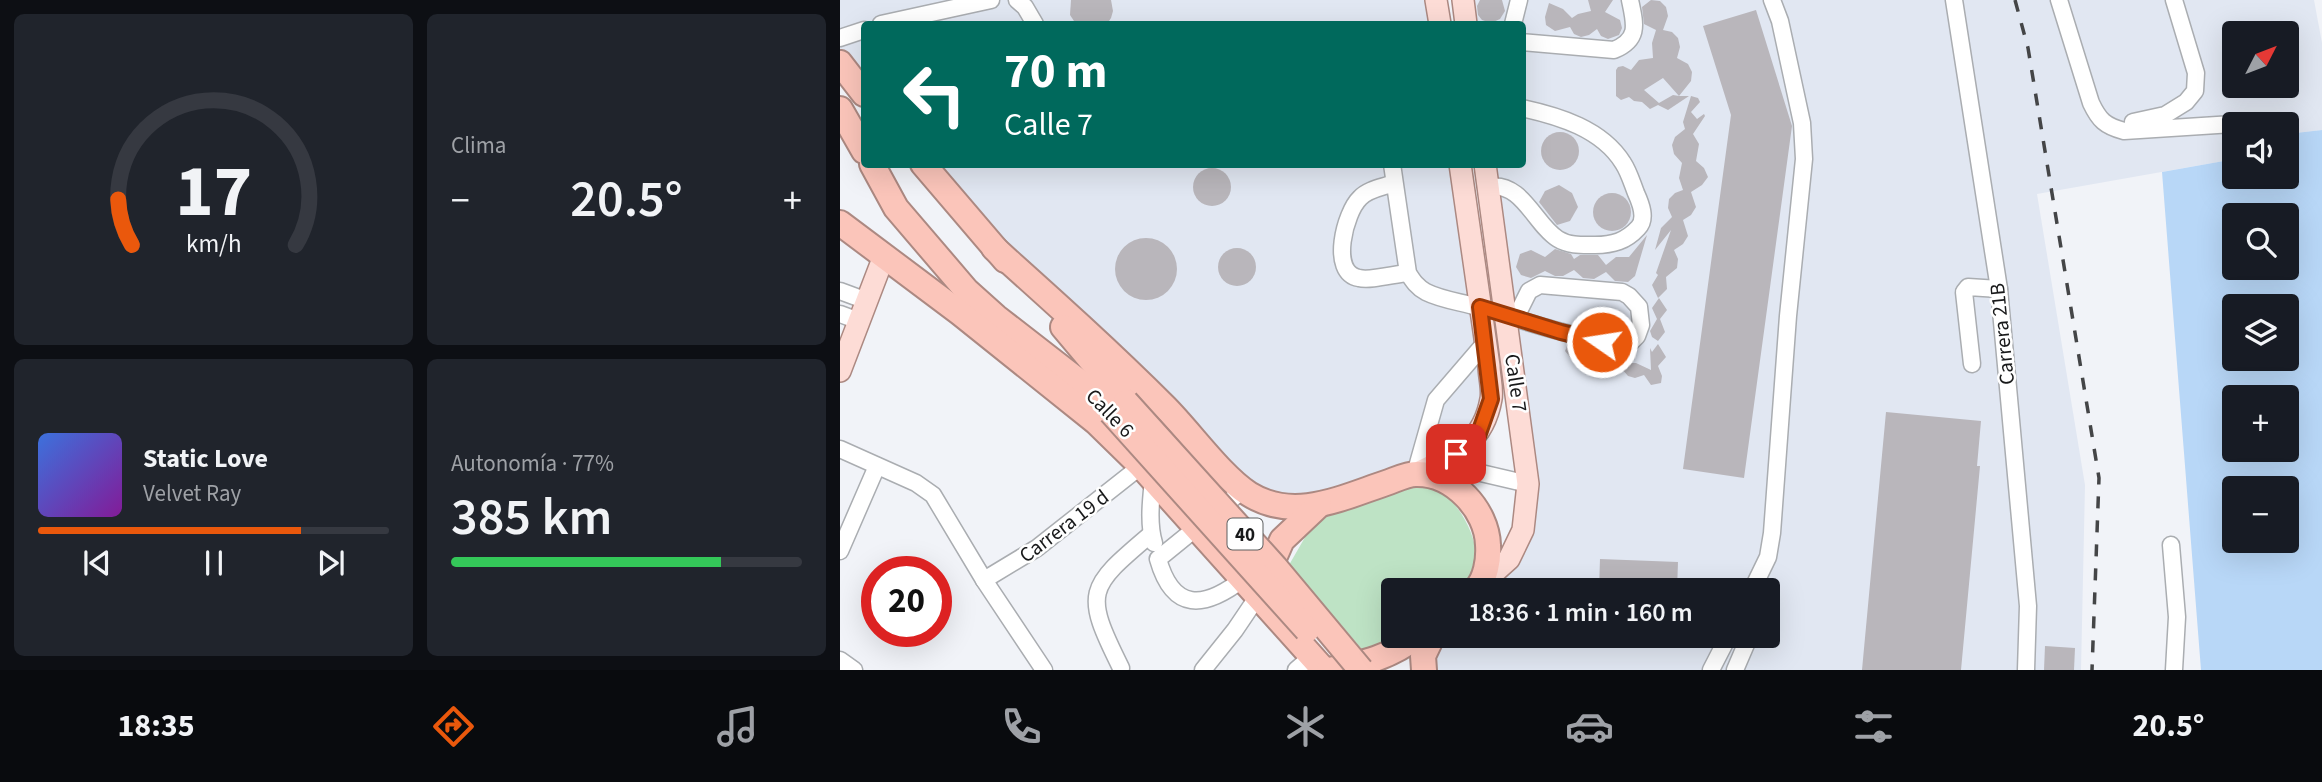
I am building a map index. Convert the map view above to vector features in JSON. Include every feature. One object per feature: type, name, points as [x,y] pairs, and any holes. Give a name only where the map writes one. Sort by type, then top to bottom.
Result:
[{"type":"highway","points":[[840,109],[861,146]]},
{"type":"highway","name":"Calle 6","points":[[874,168],[896,208],[967,291],[1081,383],[1118,407],[1275,567],[1361,670]]},
{"type":"highway","name":"Calle 6","points":[[926,168],[994,248],[1118,407],[1342,670]]},
{"type":"highway","points":[[896,208],[920,253],[960,313]]},
{"type":"highway","points":[[840,223],[960,313],[1096,422],[1147,473],[1250,588],[1315,667],[1371,662],[1401,648]]},
{"type":"highway","points":[[994,248],[1114,356],[1243,490],[1274,506],[1297,509],[1319,505],[1415,474],[1437,478],[1456,488],[1472,503],[1483,522],[1488,544],[1487,566],[1482,578]]},
{"type":"highway","points":[[1250,588],[1282,540],[1319,505]]},
{"type":"highway","points":[[1424,670],[1423,656],[1427,648]]},
{"type":"main road","points":[[1436,0],[1440,21]]},
{"type":"main road","points":[[1463,0],[1466,21]]},
{"type":"main road","name":"Calle 7","points":[[1415,474],[1456,454],[1478,436],[1491,399],[1461,168]]},
{"type":"main road","name":"Calle 7","points":[[1486,168],[1511,318],[1528,484],[1523,530],[1509,559],[1488,578]]},
{"type":"main road","points":[[840,371],[850,318],[867,301],[884,256]]},
{"type":"street","points":[[895,21],[990,0]]},
{"type":"street","points":[[1017,0],[1033,21]]},
{"type":"street","points":[[1514,21],[1519,0]]},
{"type":"street","points":[[1526,43],[1614,50],[1628,44],[1634,35],[1630,0]]},
{"type":"street","points":[[1758,578],[1768,557],[1772,533],[1788,316],[1804,159],[1802,123],[1780,20],[1772,0]]},
{"type":"street","name":"Carrera 21B","points":[[1954,0],[1998,289],[2028,606],[2026,670]]},
{"type":"street","points":[[2059,0],[2091,103],[2099,119],[2109,127],[2124,131],[2222,125]]},
{"type":"street","points":[[2109,127],[2165,115],[2186,102],[2194,91],[2196,73],[2174,0]]},
{"type":"street","points":[[840,38],[861,31]]},
{"type":"street","points":[[1489,187],[1497,186],[1514,194],[1559,240],[1576,245],[1615,244],[1627,239],[1641,226],[1643,217],[1640,203],[1625,165],[1617,154],[1573,122],[1526,109]]},
{"type":"street","points":[[1392,168],[1408,273],[1415,285],[1428,293],[1511,318],[1602,342],[1631,342],[1637,336],[1641,325],[1639,307],[1622,292],[1540,285],[1530,291],[1511,318]]},
{"type":"street","points":[[1394,183],[1363,194],[1355,202],[1346,218],[1342,249],[1344,265],[1349,273],[1359,278],[1408,273]]},
{"type":"street","points":[[1972,364],[1964,292],[1968,287],[1998,289]]},
{"type":"street","points":[[840,291],[867,301]]},
{"type":"street","points":[[1415,474],[1436,400],[1485,343]]},
{"type":"street","points":[[840,450],[916,483],[933,495],[984,580],[1044,670]]},
{"type":"street","points":[[1438,463],[1528,484]]},
{"type":"street","points":[[840,551],[877,466]]},
{"type":"street","points":[[1147,473],[1151,534],[1162,574],[1170,587],[1180,596],[1205,601],[1250,588]]},
{"type":"street","name":"Carrera 19 d","points":[[984,580],[1037,548],[1147,473]]},
{"type":"street","points":[[1158,559],[1243,490]]},
{"type":"street","points":[[1121,667],[1097,613],[1096,593],[1103,579],[1151,534]]},
{"type":"street","points":[[2171,545],[2177,617],[2174,670]]},
{"type":"street","points":[[1203,670],[1235,630],[1250,588]]},
{"type":"street","points":[[1712,670],[1723,648]]},
{"type":"street","points":[[1735,670],[1744,648]]},
{"type":"street","points":[[840,660],[854,670]]},
{"type":"shaded area","points":[[840,0],[1436,0],[1440,21],[861,21],[861,90],[840,63]]},
{"type":"shaded area","points":[[1463,0],[2314,0],[2322,43],[2322,130],[2299,133],[2299,112],[2222,112],[2222,161],[2037,194],[2085,485],[2081,670],[1424,670],[1430,648],[1780,648],[1780,578],[1485,578],[1523,530],[1485,168],[1526,168],[1526,21],[1466,21]]},
{"type":"shaded area","points":[[926,168],[1460,168],[1491,399],[1456,454],[1274,506]]},
{"type":"green space","points":[[1419,483],[1444,494],[1465,519],[1474,542],[1476,565],[1470,578],[1381,578],[1381,647],[1366,654],[1289,565],[1315,520]]},
{"type":"water","points":[[2322,130],[2322,670],[2201,670],[2162,172],[2222,161],[2222,189],[2299,189],[2299,133]]},
{"type":"building","points":[[1071,0],[1111,0],[1113,11],[1109,21],[1074,21],[1070,15]]},
{"type":"building","points":[[1480,0],[1502,0],[1505,11],[1500,19],[1485,21],[1478,15],[1477,6]]},
{"type":"building","points":[[1588,0],[1613,0],[1605,12],[1620,20],[1622,28],[1619,35],[1608,39],[1601,36],[1597,29],[1581,37],[1574,34],[1570,27],[1555,31],[1546,25],[1549,3],[1563,9],[1572,18],[1591,11]]},
{"type":"building","points":[[1651,0],[1660,1],[1666,7],[1668,16],[1663,30],[1672,32],[1678,38],[1680,47],[1677,58],[1688,64],[1692,72],[1691,81],[1679,96],[1689,96],[1668,110],[1658,105],[1650,109],[1642,102],[1629,97],[1621,100],[1616,96],[1618,67],[1631,70],[1639,60],[1653,58],[1652,43],[1656,30],[1644,24],[1642,7]],"holes":[[[1663,78],[1679,96],[1673,95],[1659,103],[1644,90]]]},
{"type":"building","points":[[1756,10],[1792,126],[1744,478],[1683,469],[1731,115],[1703,26]]},
{"type":"building","points":[[1691,96],[1698,98],[1700,102],[1691,112],[1697,119],[1704,114],[1705,116],[1693,134],[1699,144],[1696,161],[1704,168],[1708,177],[1691,192],[1696,207],[1691,215],[1683,220],[1688,236],[1683,244],[1674,250],[1678,259],[1677,268],[1666,277],[1667,289],[1658,298],[1652,285],[1658,275],[1656,273],[1671,230],[1655,250],[1661,228],[1672,217],[1668,208],[1669,199],[1683,190],[1679,178],[1682,163],[1674,154],[1672,145],[1675,137],[1685,129],[1683,122]]},
{"type":"building","points":[[1560,132],[1574,137],[1579,151],[1574,165],[1560,170],[1546,165],[1541,151],[1546,137]]},
{"type":"building","points":[[1212,168],[1226,173],[1231,187],[1226,201],[1212,206],[1198,201],[1193,187],[1198,173]]},
{"type":"building","points":[[1559,185],[1572,193],[1578,207],[1570,221],[1557,225],[1539,202],[1545,191]]},
{"type":"building","points":[[1612,193],[1626,198],[1631,212],[1626,226],[1612,231],[1598,226],[1593,212],[1598,198]]},
{"type":"building","points":[[1647,235],[1635,276],[1628,282],[1615,281],[1606,272],[1594,279],[1583,278],[1574,270],[1563,276],[1555,276],[1545,271],[1531,278],[1521,275],[1516,267],[1520,254],[1531,250],[1545,257],[1555,249],[1571,254],[1574,259],[1580,255],[1598,255],[1606,265],[1616,257],[1629,257]]},
{"type":"building","points":[[1146,238],[1158,240],[1168,247],[1175,257],[1175,281],[1168,291],[1158,298],[1146,300],[1134,298],[1124,291],[1117,281],[1115,269],[1117,257],[1124,247],[1134,240]]},
{"type":"building","points":[[1237,248],[1251,253],[1256,267],[1251,281],[1237,286],[1223,281],[1218,267],[1223,253]]},
{"type":"building","points":[[1659,298],[1667,310],[1660,319],[1665,332],[1658,341],[1652,337],[1650,331],[1657,319],[1652,308]]},
{"type":"building","points":[[1568,344],[1580,347],[1582,352],[1595,351],[1604,359],[1614,356],[1622,368],[1611,371],[1602,363],[1591,366],[1581,356],[1570,357],[1565,351]]},
{"type":"building","points":[[1658,344],[1666,357],[1658,366],[1662,376],[1661,383],[1651,385],[1644,375],[1635,378],[1628,376],[1622,369],[1631,363],[1651,370],[1650,348],[1652,352]]},
{"type":"building","points":[[1886,412],[1981,421],[1977,466],[1980,466],[1961,670],[1862,670]]},
{"type":"building","points":[[1600,559],[1678,562],[1677,578],[1599,578]]},
{"type":"building","points":[[2045,646],[2075,648],[2074,670],[2044,670]]},
{"type":"railway","points":[[2015,0],[2028,48],[2099,478],[2092,670]]},
{"type":"route","points":[[1456,454],[1478,436],[1491,399],[1480,307],[1507,317],[1602,342]]}]
